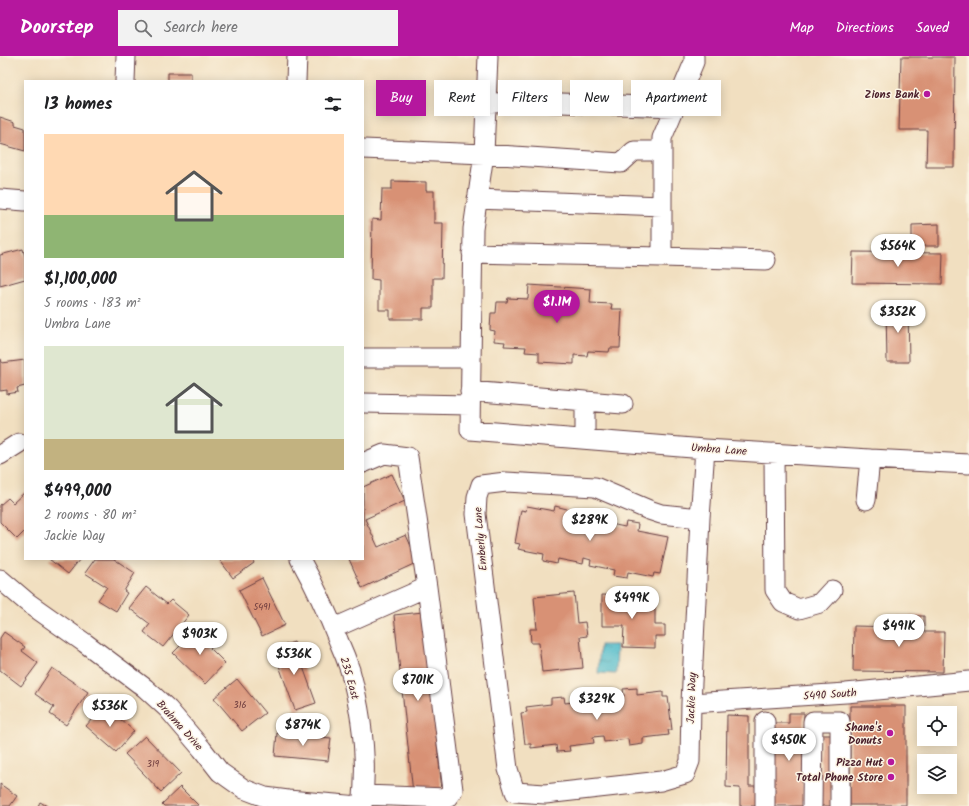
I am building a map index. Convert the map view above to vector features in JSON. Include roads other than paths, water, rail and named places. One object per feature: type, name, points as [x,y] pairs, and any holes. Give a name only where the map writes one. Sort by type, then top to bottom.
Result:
[{"type":"street","points":[[125,80],[126,56]]},
{"type":"street","points":[[296,80],[297,56]]},
{"type":"street","points":[[487,80],[488,56]]},
{"type":"street","points":[[686,80],[694,62],[694,56]]},
{"type":"street","points":[[490,103],[534,102],[631,105]]},
{"type":"street","points":[[470,398],[472,228],[484,154],[485,116]]},
{"type":"street","points":[[662,257],[662,138],[671,116]]},
{"type":"street","points":[[364,150],[484,154],[621,163],[634,151],[662,150]]},
{"type":"street","points":[[0,199],[24,201]]},
{"type":"street","points":[[477,200],[662,206]]},
{"type":"street","points":[[472,253],[766,260]]},
{"type":"street","points":[[364,358],[470,358]]},
{"type":"street","points":[[364,403],[470,398],[586,400],[623,404]]},
{"type":"street","name":"Umbra Lane","points":[[470,398],[470,430],[705,449],[969,464]]},
{"type":"street","points":[[585,439],[586,400]]},
{"type":"street","points":[[0,455],[19,443]]},
{"type":"street","name":"Jackie Way","points":[[515,792],[545,794],[662,781],[685,774],[690,761],[691,703],[705,449]]},
{"type":"street","points":[[774,453],[775,590],[783,602],[799,609],[820,603],[832,590]]},
{"type":"street","points":[[334,628],[427,587],[408,457],[384,454],[364,463]]},
{"type":"street","points":[[866,500],[870,459]]},
{"type":"street","name":"Emberly Lane","points":[[515,792],[508,769],[476,514],[477,496],[482,485],[506,482],[595,487],[661,514],[700,518]]},
{"type":"street","name":"235 East","points":[[301,560],[334,628],[350,669],[358,707],[364,748],[365,774],[362,802]]},
{"type":"street","name":"Brahma Drive","points":[[0,579],[27,602],[145,688],[168,709],[220,772],[244,789],[265,797],[288,800],[362,802],[447,798],[453,790],[427,587]]},
{"type":"street","name":"5490 South","points":[[691,703],[846,693],[969,681]]},
{"type":"street","points":[[765,721],[765,806]]},
{"type":"street","points":[[812,806],[813,722],[840,721],[840,806]]},
{"type":"water","points":[[600,645],[617,645],[616,674],[598,673]]},
{"type":"place","name":"Zions Bank","points":[[927,94]]},
{"type":"place","name":"Shane's Donuts","points":[[890,733]]},
{"type":"place","name":"Pizza Hut","points":[[891,762]]},
{"type":"place","name":"Total Phone Store","points":[[891,777]]}]
